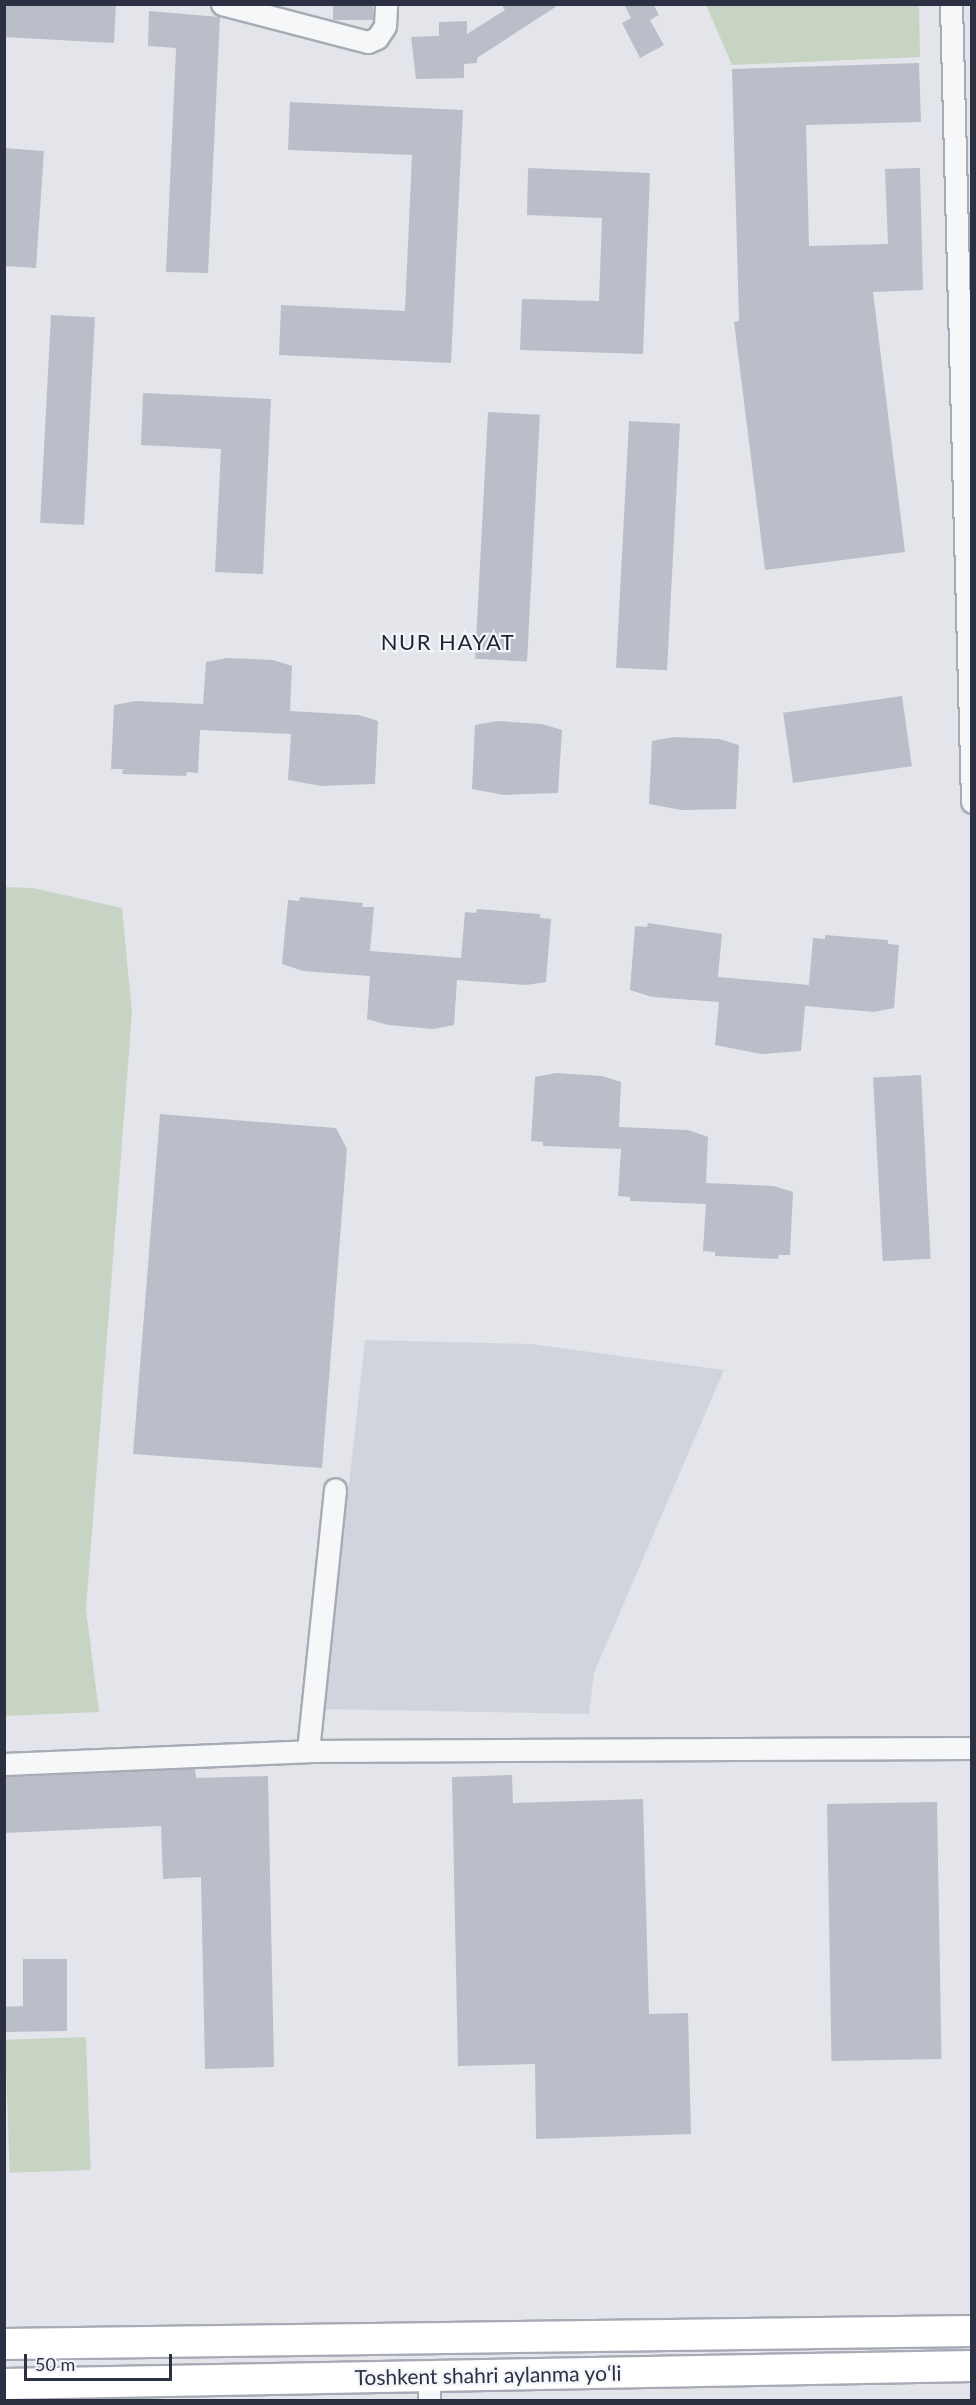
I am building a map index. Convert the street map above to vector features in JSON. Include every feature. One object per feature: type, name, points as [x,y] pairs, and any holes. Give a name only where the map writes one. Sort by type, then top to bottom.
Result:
[{"type":"highway","name":"Toshkent shahri aylanma yoʻli","points":[[4,2344],[972,2331]]},
{"type":"highway","name":"Toshkent shahri aylanma yoʻli","points":[[4,2384],[429,2388],[972,2366]]},
{"type":"street","points":[[222,4],[272,11],[368,42],[377,38],[385,26],[386,4]]},
{"type":"street","points":[[951,4],[972,802]]},
{"type":"street","points":[[308,1751],[335,1489]]},
{"type":"street","points":[[4,1764],[308,1751],[972,1749]]},
{"type":"shaded area","points":[[365,1340],[531,1344],[724,1370],[594,1673],[589,1714],[324,1709]]},
{"type":"green space","points":[[706,5],[919,5],[920,57],[732,65]]},
{"type":"green space","points":[[4,887],[33,888],[122,908],[132,1013],[86,1609],[99,1712],[5,1716]]},
{"type":"green space","points":[[86,2037],[91,2170],[10,2173],[5,2040]]},
{"type":"building","points":[[4,4],[116,4],[114,43],[4,37]]},
{"type":"building","points":[[333,4],[373,4],[373,20],[333,20]]},
{"type":"building","points":[[501,4],[560,4],[477,58],[477,63],[464,64],[464,78],[416,79],[411,37],[439,36],[439,22],[467,21],[467,34],[505,10]]},
{"type":"building","points":[[624,4],[653,4],[659,15],[650,20],[664,45],[640,58],[622,23],[631,18]]},
{"type":"building","points":[[149,11],[220,17],[208,273],[166,272],[176,48],[148,46]]},
{"type":"building","points":[[919,63],[921,122],[806,125],[809,246],[888,244],[885,169],[920,168],[923,290],[873,292],[905,552],[765,570],[734,322],[739,321],[732,69]]},
{"type":"building","points":[[290,102],[463,110],[451,363],[279,355],[281,305],[405,311],[412,155],[288,150]]},
{"type":"building","points":[[4,148],[44,151],[36,268],[4,266]]},
{"type":"building","points":[[528,168],[650,173],[643,354],[520,350],[522,299],[599,301],[602,218],[527,215]]},
{"type":"building","points":[[51,315],[95,317],[84,525],[40,523]]},
{"type":"building","points":[[143,393],[271,399],[263,574],[215,572],[221,449],[141,445]]},
{"type":"building","points":[[488,412],[540,415],[527,661],[475,659]]},
{"type":"building","points":[[629,421],[680,424],[667,670],[616,668]]},
{"type":"building","points":[[228,658],[273,660],[292,666],[290,711],[359,715],[378,721],[375,784],[321,786],[288,780],[291,734],[200,730],[198,773],[187,772],[186,776],[122,774],[123,769],[111,769],[114,705],[136,701],[203,704],[206,662]]},
{"type":"building","points":[[902,696],[912,766],[793,783],[783,713]]},
{"type":"building","points":[[497,721],[542,724],[562,730],[558,793],[504,795],[472,789],[475,725]]},
{"type":"building","points":[[674,737],[719,739],[739,745],[736,809],[681,810],[649,804],[652,741]]},
{"type":"building","points":[[300,897],[363,903],[362,907],[374,907],[370,951],[461,958],[465,912],[476,913],[477,909],[540,914],[540,918],[551,919],[546,982],[526,985],[457,980],[454,1025],[433,1029],[388,1025],[367,1019],[370,976],[303,971],[282,964],[288,900],[299,901]]},
{"type":"building","points":[[648,923],[722,934],[718,977],[809,985],[813,938],[825,939],[825,935],[888,940],[888,944],[899,945],[894,1008],[874,1012],[805,1006],[801,1051],[761,1054],[715,1045],[719,1002],[652,997],[630,990],[635,926],[647,927]]},
{"type":"building","points":[[556,1073],[602,1076],[621,1082],[619,1127],[688,1130],[708,1137],[706,1183],[774,1186],[793,1192],[790,1255],[779,1255],[778,1259],[715,1256],[715,1252],[703,1251],[706,1204],[630,1201],[630,1197],[618,1196],[621,1149],[543,1146],[543,1142],[531,1141],[535,1077]]},
{"type":"building","points":[[921,1075],[931,1259],[883,1261],[873,1078]]},
{"type":"building","points":[[160,1114],[336,1128],[347,1149],[322,1468],[133,1454]]},
{"type":"building","points":[[195,1769],[196,1778],[268,1776],[274,2067],[205,2069],[201,1877],[163,1879],[161,1826],[4,1833],[4,1777]]},
{"type":"building","points":[[512,1775],[513,1803],[643,1799],[649,2014],[688,2013],[691,2134],[536,2139],[535,2064],[458,2066],[452,1777]]},
{"type":"building","points":[[937,1802],[941,2059],[832,2061],[827,1804]]},
{"type":"building","points":[[23,1959],[67,1959],[67,2031],[4,2032],[4,2007],[23,2006]]},
{"type":"district","name":"NUR HAYAT","points":[[448,642]]}]
